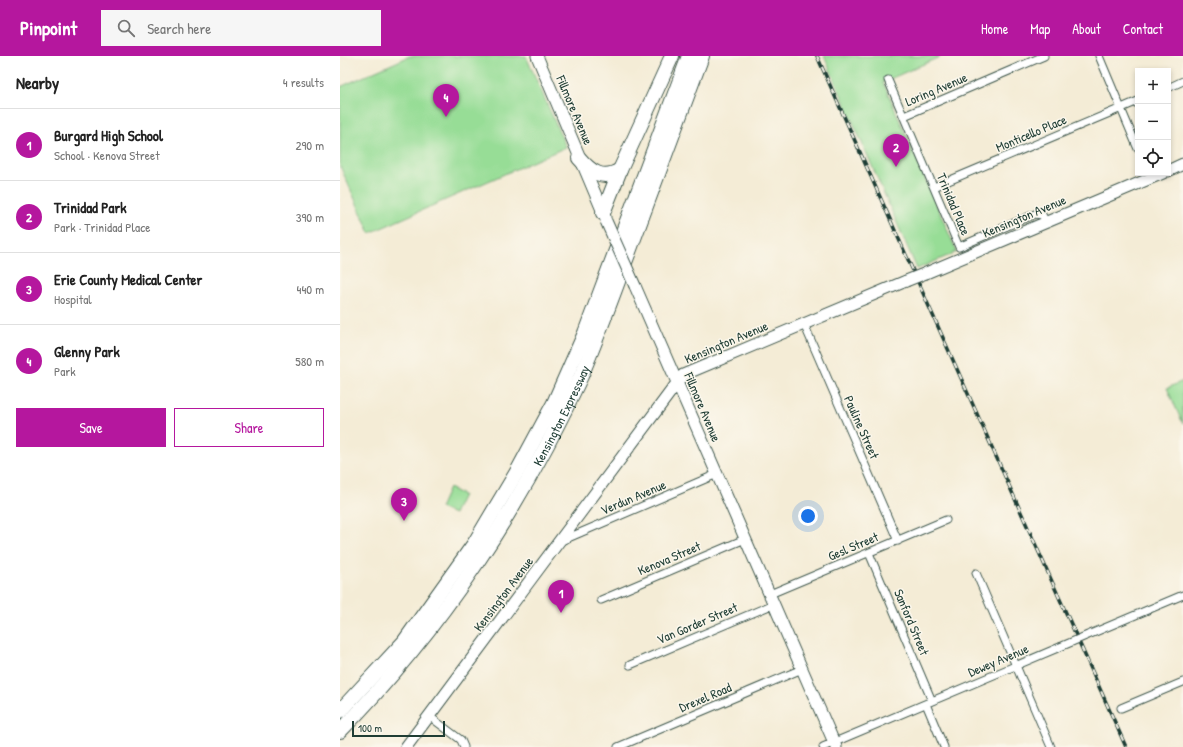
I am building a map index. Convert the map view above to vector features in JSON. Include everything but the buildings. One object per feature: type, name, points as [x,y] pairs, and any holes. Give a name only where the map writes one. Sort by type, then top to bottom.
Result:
[{"type":"highway","points":[[605,217],[620,170],[672,56]]},
{"type":"highway","points":[[646,171],[651,145],[681,56]]},
{"type":"highway","name":"Kensington Expressway","points":[[340,711],[404,642],[474,544],[518,470],[554,402],[585,333],[690,56]]},
{"type":"highway","name":"Kensington Expressway","points":[[340,731],[391,677],[456,594],[499,528],[556,428],[597,338],[702,56]]},
{"type":"highway","points":[[580,158],[588,168],[600,174],[610,175],[620,170]]},
{"type":"street","name":"Fillmore Avenue","points":[[537,56],[605,217],[835,745]]},
{"type":"street","name":"Loring Avenue","points":[[904,116],[1044,56]]},
{"type":"street","points":[[1099,56],[1135,142]]},
{"type":"street","name":"Trinidad Place","points":[[888,80],[959,247],[1036,214],[1042,215],[1046,222]]},
{"type":"street","points":[[1171,87],[1183,81]]},
{"type":"street","name":"Monticello Place","points":[[934,187],[1135,102]]},
{"type":"street","points":[[1171,170],[1183,164]]},
{"type":"street","name":"Kensington Avenue","points":[[406,747],[683,375],[1046,222],[1148,176]]},
{"type":"street","name":"Pauline Street","points":[[804,324],[898,540]]},
{"type":"street","points":[[657,410],[667,401],[675,400],[681,402],[688,408]]},
{"type":"street","name":"Verdun Avenue","points":[[559,542],[717,474]]},
{"type":"street","name":"Gesl Street","points":[[772,599],[870,552],[946,520]]},
{"type":"street","name":"Kenova Street","points":[[601,600],[745,539]]},
{"type":"street","name":"Sanford Street","points":[[870,552],[929,702],[944,747]]},
{"type":"street","points":[[976,573],[1051,747]]},
{"type":"street","name":"Dewey Avenue","points":[[823,747],[835,745],[929,702],[1183,595]]},
{"type":"street","name":"Van Gorder Street","points":[[630,665],[772,599]]},
{"type":"street","name":"Drexel Road","points":[[618,747],[802,669]]},
{"type":"street","points":[[1120,708],[1183,682]]},
{"type":"street","points":[[429,716],[461,740],[464,747]]},
{"type":"green space","points":[[410,56],[526,56],[566,147],[370,233],[340,166],[340,87]]},
{"type":"green space","points":[[824,56],[942,56],[883,82],[957,252],[917,269]]},
{"type":"green space","points":[[1183,381],[1183,424],[1167,388]]},
{"type":"green space","points":[[449,488],[463,495],[454,514],[440,508]]},
{"type":"railway","points":[[817,56],[1126,747]]},
{"type":"place","name":"Glenny Park","points":[[446,117]]},
{"type":"place","name":"Trinidad Park","points":[[896,167]]},
{"type":"place","name":"Erie County Medical Center","points":[[404,521]]},
{"type":"place","name":"Burgard High School","points":[[561,613]]}]
